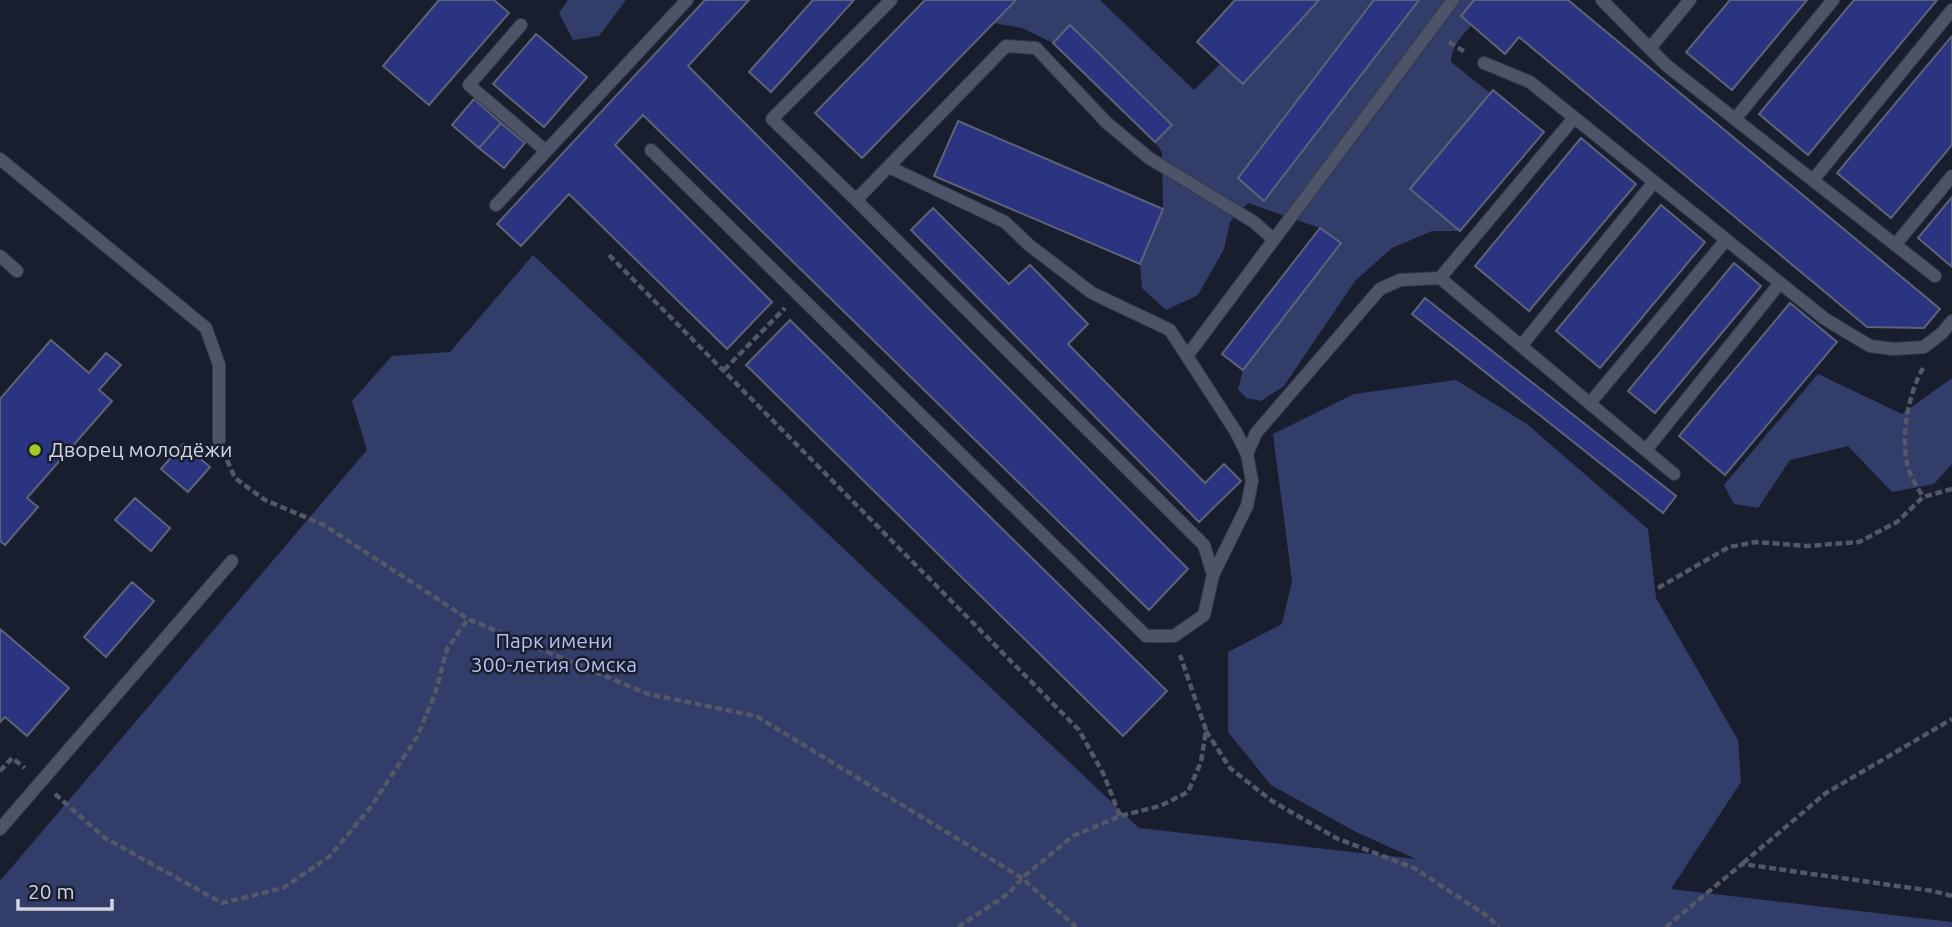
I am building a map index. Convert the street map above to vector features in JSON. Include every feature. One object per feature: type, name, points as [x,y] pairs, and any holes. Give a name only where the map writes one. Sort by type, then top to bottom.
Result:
[{"type":"lane","points":[[496,205],[687,0]]},
{"type":"lane","points":[[891,0],[772,119],[1205,545],[1213,575]]},
{"type":"lane","points":[[1187,356],[1453,0]]},
{"type":"lane","points":[[1602,0],[1666,65],[1935,276]]},
{"type":"lane","points":[[1650,48],[1690,0]]},
{"type":"lane","points":[[1735,119],[1833,0]]},
{"type":"lane","points":[[1813,180],[1952,10]]},
{"type":"lane","points":[[521,25],[469,85],[546,151]]},
{"type":"lane","points":[[856,200],[1006,46],[1036,48],[1107,122],[1149,158],[1254,222],[1274,240]]},
{"type":"lane","points":[[1483,63],[1530,82],[1825,319],[1870,346],[1894,349],[1924,346],[1942,333],[1952,321]]},
{"type":"lane","points":[[1440,278],[1574,118]]},
{"type":"lane","points":[[651,150],[1146,636],[1174,636],[1204,615],[1213,575],[1247,506],[1252,481],[1247,454],[1236,432],[1170,330],[1092,293],[1028,244],[1005,222],[888,167]]},
{"type":"lane","points":[[0,159],[206,328],[219,365],[219,441]]},
{"type":"lane","points":[[1895,245],[1952,176]]},
{"type":"lane","points":[[1521,346],[1654,183]]},
{"type":"lane","points":[[1590,403],[1726,240]]},
{"type":"lane","points":[[0,256],[17,271]]},
{"type":"lane","points":[[1247,454],[1256,433],[1380,289],[1400,280],[1440,278],[1674,474]]},
{"type":"lane","points":[[1646,450],[1780,283]]},
{"type":"lane","points":[[0,829],[232,561]]},
{"type":"path","points":[[1431,30],[1483,63]]},
{"type":"path","points":[[610,254],[1079,730],[1104,775],[1120,816]]},
{"type":"path","points":[[724,370],[798,295]]},
{"type":"path","points":[[1923,497],[1908,469],[1905,443],[1911,399],[1919,375],[1942,333]]},
{"type":"path","points":[[219,441],[235,478],[265,500],[324,525],[468,619],[648,694],[756,716],[1023,878],[1076,927]]},
{"type":"path","points":[[1658,588],[1729,547],[1756,542],[1807,546],[1859,542],[1897,522],[1923,497],[1952,489]]},
{"type":"path","points":[[0,771],[12,758],[106,838],[222,903],[283,888],[330,856],[370,808],[417,737],[435,694],[447,649],[468,619]]},
{"type":"path","points":[[1174,636],[1206,730],[1230,768],[1272,801],[1336,838],[1414,868],[1486,915],[1499,927]]},
{"type":"path","points":[[1666,927],[1826,793],[1952,719]]},
{"type":"path","points":[[958,927],[1008,894],[1073,836],[1120,816],[1160,806],[1188,792],[1201,762],[1206,730]]},
{"type":"path","points":[[1742,864],[1952,896]]},
{"type":"green space","points":[[568,0],[626,0],[599,36],[573,40],[559,13]]},
{"type":"green space","points":[[1016,0],[1100,0],[1194,90],[1221,63],[1244,83],[1319,0],[1374,0],[1238,178],[1264,201],[1419,0],[1474,0],[1461,16],[1472,25],[1455,46],[1451,62],[1490,93],[1410,189],[1460,231],[1432,231],[1392,248],[1355,281],[1284,386],[1261,401],[1246,398],[1238,389],[1243,370],[1341,243],[1320,228],[1248,203],[1230,222],[1224,249],[1198,295],[1166,310],[1142,288],[1140,264],[1163,209],[1162,152],[1155,142],[1172,124],[1070,26],[1053,43],[1022,28],[994,23]]},
{"type":"green space","name":"Парк имени 300-летия Омска","points":[[533,255],[1139,828],[1416,859],[1356,832],[1271,785],[1228,732],[1228,652],[1282,624],[1292,581],[1273,434],[1354,394],[1456,380],[1527,424],[1648,529],[1656,598],[1738,740],[1741,782],[1671,889],[1952,922],[1952,927],[0,927],[0,881],[367,450],[352,401],[392,356],[450,352]]},
{"type":"green space","points":[[1818,374],[1902,414],[1952,378],[1952,464],[1934,484],[1892,492],[1848,446],[1790,460],[1758,508],[1734,504],[1724,485]]},
{"type":"building","points":[[439,0],[494,0],[509,13],[429,105],[383,66]]},
{"type":"building","points":[[705,0],[749,0],[688,66],[1188,569],[1149,610],[643,115],[615,145],[772,302],[727,349],[569,194],[521,246],[497,224]]},
{"type":"building","points":[[813,0],[854,0],[771,92],[749,72]]},
{"type":"building","points":[[925,0],[1016,0],[862,158],[815,113]]},
{"type":"building","points":[[1235,0],[1319,0],[1243,84],[1197,42]]},
{"type":"building","points":[[1374,0],[1419,0],[1264,201],[1238,178]]},
{"type":"building","points":[[1474,0],[1568,0],[1940,309],[1924,328],[1867,327],[1519,37],[1505,54],[1461,16]]},
{"type":"building","points":[[1730,0],[1807,0],[1732,90],[1686,52]]},
{"type":"building","points":[[1854,0],[1937,0],[1808,155],[1759,114]]},
{"type":"building","points":[[1070,25],[1172,125],[1155,142],[1053,43]]},
{"type":"building","points":[[536,34],[587,77],[544,127],[493,84]]},
{"type":"building","points":[[1952,36],[1952,145],[1891,218],[1837,173]]},
{"type":"building","points":[[1493,90],[1544,132],[1460,231],[1410,189]]},
{"type":"building","points":[[474,99],[501,123],[479,148],[452,125]]},
{"type":"building","points":[[958,121],[1163,209],[1140,264],[934,176]]},
{"type":"building","points":[[501,123],[525,143],[504,168],[479,148]]},
{"type":"building","points":[[1581,138],[1636,184],[1529,311],[1475,266]]},
{"type":"building","points":[[1952,197],[1952,267],[1918,238]]},
{"type":"building","points":[[1661,205],[1705,242],[1600,368],[1556,331]]},
{"type":"building","points":[[933,208],[1009,284],[1030,265],[1088,324],[1068,344],[1205,483],[1224,464],[1241,481],[1199,522],[911,230]]},
{"type":"building","points":[[1320,228],[1341,243],[1243,370],[1222,354]]},
{"type":"building","points":[[1734,263],[1761,286],[1655,413],[1628,391]]},
{"type":"building","points":[[1425,298],[1676,496],[1663,513],[1412,314]]},
{"type":"building","points":[[1790,303],[1837,342],[1725,475],[1679,436]]},
{"type":"building","points":[[790,320],[1167,691],[1123,736],[746,365]]},
{"type":"building","name":"Дворец молодёжи","points":[[51,340],[89,373],[106,353],[121,365],[99,390],[112,401],[27,498],[38,507],[5,545],[0,541],[0,399]]},
{"type":"building","points":[[183,444],[210,467],[188,492],[161,469]]},
{"type":"building","points":[[135,498],[170,528],[151,551],[115,520]]},
{"type":"building","points":[[132,582],[154,601],[106,657],[84,637]]},
{"type":"building","points":[[0,629],[69,688],[27,736],[5,717],[0,722]]},
{"type":"place","name":"Дворец молодёжи","points":[[35,450]]}]
